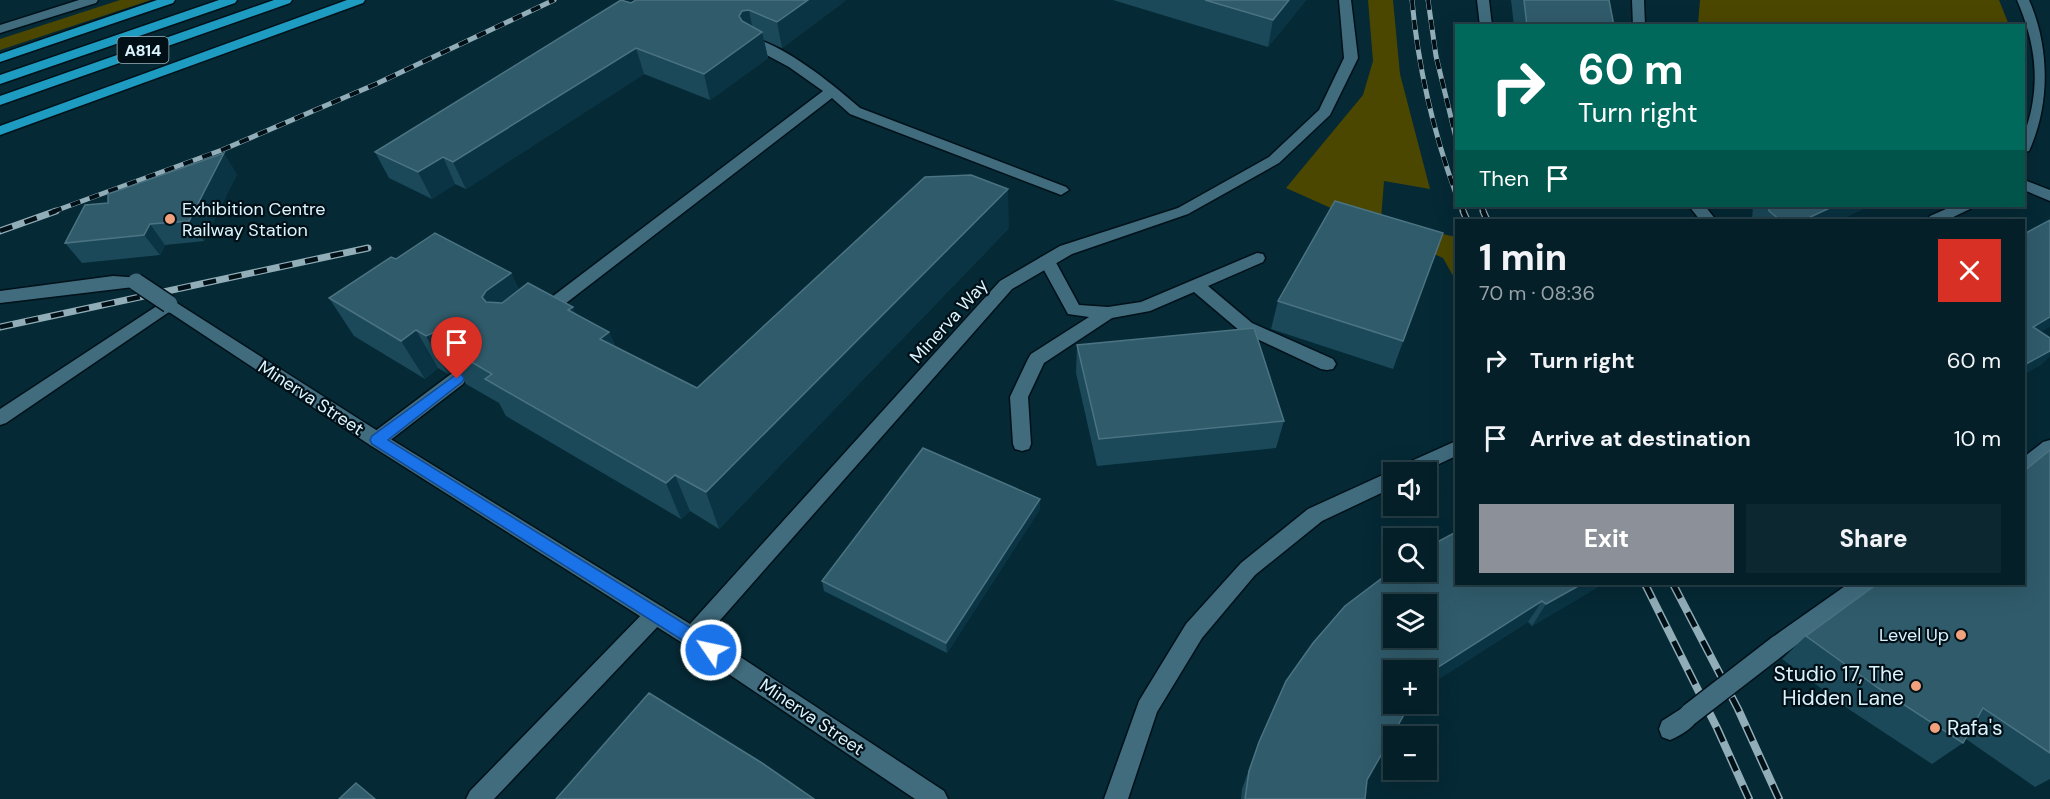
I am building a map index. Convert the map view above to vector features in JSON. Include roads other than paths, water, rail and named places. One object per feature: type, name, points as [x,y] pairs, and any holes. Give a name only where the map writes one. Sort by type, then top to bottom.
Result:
[{"type":"main road","points":[[0,58],[169,0]]},
{"type":"main road","name":"A814","points":[[0,80],[231,0]]},
{"type":"main road","name":"A814","points":[[0,101],[286,0]]},
{"type":"main road","points":[[0,131],[359,0]]},
{"type":"street","points":[[0,29],[92,0]]},
{"type":"street","name":"Minerva Way","points":[[692,637],[1006,285],[1066,250],[1183,211],[1274,160],[1325,112],[1351,58],[1345,0]]},
{"type":"street","points":[[1483,0],[1486,24]]},
{"type":"street","points":[[1638,0],[1639,24]]},
{"type":"street","points":[[2023,0],[2038,39],[2043,75],[2041,104],[2025,146]]},
{"type":"street","points":[[753,42],[781,55],[833,90],[855,111],[1061,190]]},
{"type":"street","points":[[532,321],[833,90]]},
{"type":"street","points":[[2025,185],[2050,196]]},
{"type":"street","points":[[1698,207],[1707,219]]},
{"type":"street","points":[[1937,219],[1963,207]]},
{"type":"street","points":[[1047,261],[1074,310],[1108,313],[1144,307],[1257,258]]},
{"type":"street","name":"Minerva Street","points":[[0,297],[113,282],[136,282],[377,440],[692,637],[936,799]]},
{"type":"street","points":[[1197,284],[1246,327],[1327,364]]},
{"type":"street","points":[[0,418],[132,326],[169,304]]},
{"type":"street","points":[[1022,444],[1019,397],[1037,359],[1108,313]]},
{"type":"street","points":[[377,440],[457,379]]},
{"type":"street","points":[[2025,466],[2050,447]]},
{"type":"street","points":[[1426,462],[1455,448]]},
{"type":"street","points":[[1116,799],[1147,708],[1194,632],[1232,587],[1248,569],[1315,515],[1383,483]]},
{"type":"street","points":[[1670,729],[1862,585]]},
{"type":"street","points":[[478,799],[656,614]]},
{"type":"railway","points":[[52,212],[222,150],[376,84],[554,0]]},
{"type":"railway","points":[[1412,0],[1418,50],[1428,98],[1440,147],[1455,191]]},
{"type":"railway","points":[[1428,0],[1436,56],[1455,134]]},
{"type":"railway","points":[[1462,207],[1464,212]]},
{"type":"railway","points":[[1482,207],[1484,212]]},
{"type":"railway","points":[[0,231],[56,211]]},
{"type":"railway","points":[[1463,211],[1467,219]]},
{"type":"railway","points":[[1483,211],[1487,219]]},
{"type":"railway","points":[[0,327],[368,248]]},
{"type":"railway","points":[[1646,585],[1717,728],[1749,799]]},
{"type":"railway","points":[[1674,585],[1738,709],[1779,799]]},
{"type":"place","name":"Exhibition Centre Railway Station","points":[[170,219]]},
{"type":"place","name":"Level Up","points":[[1961,635]]},
{"type":"place","name":"Studio 17, The Hidden Lane","points":[[1916,686]]},
{"type":"place","name":"Rafa's","points":[[1935,728]]}]
